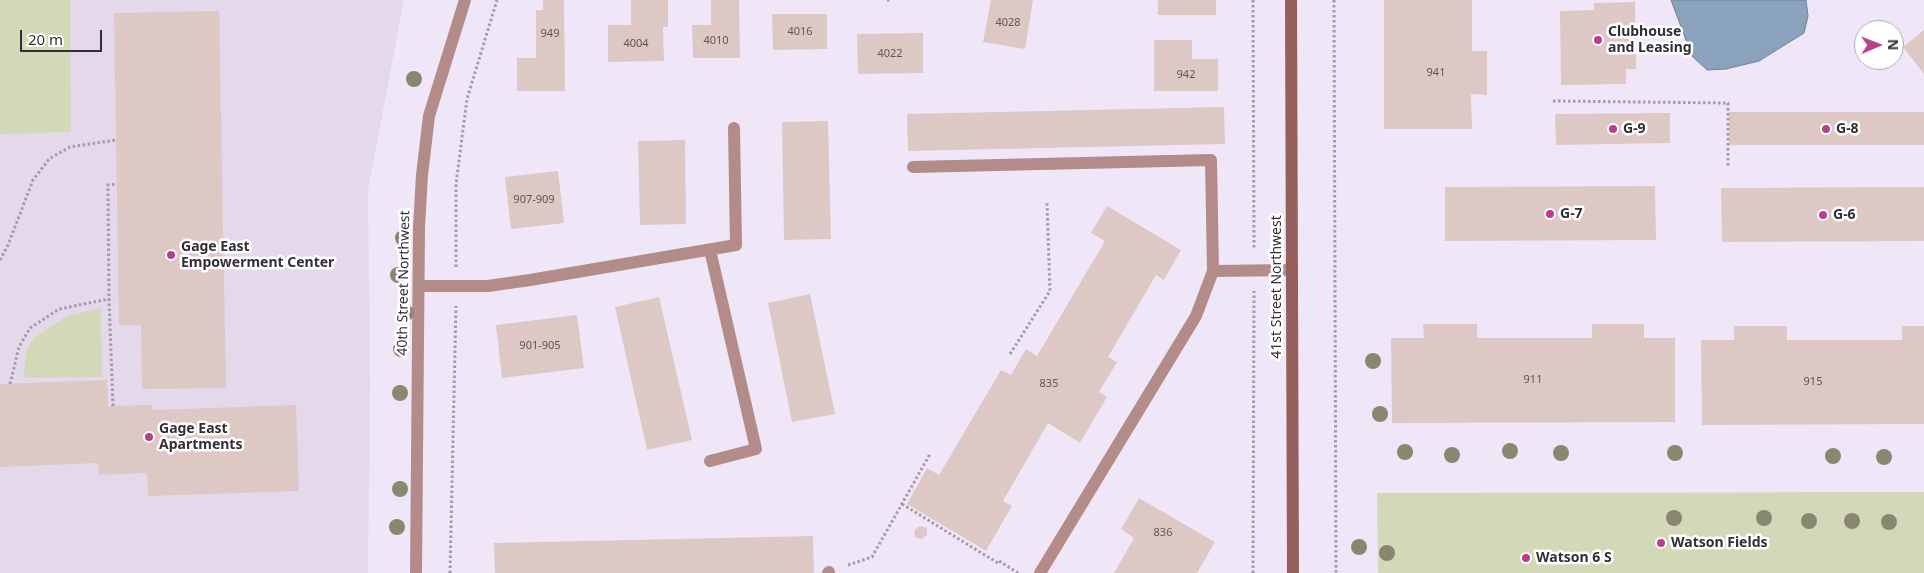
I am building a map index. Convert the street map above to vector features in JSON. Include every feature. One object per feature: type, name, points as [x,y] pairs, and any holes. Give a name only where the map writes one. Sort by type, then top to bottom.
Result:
[{"type":"main road","name":"41st Street Northwest","points":[[1291,0],[1293,573]]},
{"type":"street","name":"40th Street Northwest","points":[[416,573],[419,227],[422,175],[429,116],[464,0]]},
{"type":"street","points":[[419,286],[488,286],[736,245],[734,128]]},
{"type":"street","points":[[913,167],[1211,160],[1213,271],[1196,316],[1113,456],[1092,486],[1040,573]]},
{"type":"street","points":[[710,250],[756,449],[710,461]]},
{"type":"street","points":[[1213,271],[1291,270]]},
{"type":"path","points":[[1253,0],[1253,573]]},
{"type":"path","points":[[1334,0],[1336,573]]},
{"type":"path","points":[[1553,101],[1728,103],[1728,166]]},
{"type":"path","points":[[0,260],[8,245],[33,180],[49,159],[70,147],[116,140]]},
{"type":"path","points":[[113,406],[109,299],[108,185],[117,184]]},
{"type":"path","points":[[1010,354],[1050,291],[1047,203]]},
{"type":"path","points":[[10,384],[19,347],[30,328],[59,308],[109,299]]},
{"type":"path","points":[[828,573],[872,557],[930,454]]},
{"type":"path","points":[[902,504],[984,555],[998,563],[999,561],[1018,573]]},
{"type":"shaded area","points":[[0,0],[404,0],[368,190],[370,386],[368,573],[0,573]]},
{"type":"green space","points":[[0,0],[70,0],[71,132],[0,134]]},
{"type":"green space","points":[[101,308],[102,377],[23,378],[27,348],[35,337],[67,316]]},
{"type":"green space","name":"Watson Fields","points":[[1924,492],[1924,573],[1378,573],[1377,493]]},
{"type":"water","points":[[1671,0],[1806,0],[1808,16],[1804,33],[1759,61],[1726,69],[1707,70],[1692,56]]},
{"type":"building","points":[[543,0],[564,0],[565,91],[517,91],[517,58],[536,58],[536,10],[543,10]]},
{"type":"building","points":[[631,0],[668,0],[668,27],[663,27],[664,61],[608,62],[608,25],[631,25]]},
{"type":"building","points":[[711,0],[739,0],[740,58],[693,58],[692,25],[711,25]]},
{"type":"building","points":[[991,0],[1033,0],[1025,49],[983,42]]},
{"type":"building","points":[[1158,0],[1216,0],[1216,15],[1158,15]]},
{"type":"building","points":[[1384,0],[1472,0],[1472,51],[1487,51],[1487,95],[1471,94],[1472,129],[1384,129]]},
{"type":"building","name":"Clubhouse and Leasing","points":[[1635,2],[1636,69],[1626,69],[1626,84],[1561,85],[1560,11],[1594,10],[1594,3]]},
{"type":"building","name":"Gage East Empowerment Center","points":[[219,11],[226,388],[142,389],[141,325],[119,325],[114,13]]},
{"type":"building","points":[[772,14],[827,14],[827,49],[773,50]]},
{"type":"building","points":[[1924,30],[1924,74],[1904,48],[1904,46]]},
{"type":"building","points":[[923,33],[923,73],[858,74],[857,34]]},
{"type":"building","points":[[1154,40],[1192,40],[1192,59],[1218,59],[1218,91],[1154,91]]},
{"type":"building","points":[[1224,107],[1225,144],[908,151],[907,114]]},
{"type":"building","name":"G-8","points":[[1729,112],[1924,112],[1924,145],[1729,145]]},
{"type":"building","name":"G-9","points":[[1670,113],[1670,143],[1556,145],[1555,114]]},
{"type":"building","points":[[828,121],[831,239],[784,240],[782,122]]},
{"type":"building","points":[[685,140],[686,224],[640,225],[638,141]]},
{"type":"building","points":[[558,171],[564,223],[511,229],[505,177]]},
{"type":"building","name":"G-7","points":[[1655,186],[1656,240],[1445,241],[1445,187]]},
{"type":"building","name":"G-6","points":[[1924,187],[1924,241],[1722,242],[1721,188]]},
{"type":"building","points":[[1107,206],[1181,250],[1164,280],[1156,275],[1108,357],[1117,362],[1099,392],[1107,397],[1080,443],[1048,423],[1003,501],[1012,506],[986,551],[907,504],[927,468],[939,475],[1001,370],[1011,375],[1026,349],[1037,356],[1105,241],[1091,233]]},
{"type":"building","points":[[810,294],[835,414],[792,422],[768,303]]},
{"type":"building","points":[[659,297],[692,440],[647,450],[615,307]]},
{"type":"building","points":[[577,315],[584,368],[502,378],[496,325]]},
{"type":"building","points":[[1423,324],[1477,324],[1477,338],[1592,338],[1592,324],[1644,324],[1644,338],[1675,338],[1675,422],[1392,423],[1391,338],[1424,338]]},
{"type":"building","points":[[1734,326],[1787,326],[1787,340],[1902,340],[1902,326],[1924,326],[1924,424],[1702,425],[1701,340],[1734,340]]},
{"type":"building","name":"Gage East Apartments","points":[[107,380],[108,406],[152,405],[153,410],[296,405],[299,491],[148,496],[147,473],[99,475],[98,463],[0,467],[0,384]]},
{"type":"building","points":[[1139,498],[1215,542],[1197,573],[1114,573],[1134,538],[1121,529]]},
{"type":"building","points":[[921,526],[927,528],[927,535],[922,539],[916,538],[914,533],[916,528]]},
{"type":"building","points":[[813,536],[814,573],[495,573],[494,543]]},
{"type":"place","name":"Clubhouse and Leasing","points":[[1598,40]]},
{"type":"place","name":"G-9","points":[[1613,129]]},
{"type":"place","name":"G-8","points":[[1826,129]]},
{"type":"place","name":"G-7","points":[[1550,214]]},
{"type":"place","name":"G-6","points":[[1823,215]]},
{"type":"place","name":"Gage East Empowerment Center","points":[[171,255]]},
{"type":"place","name":"Gage East Apartments","points":[[149,437]]},
{"type":"place","name":"Watson Fields","points":[[1661,543]]},
{"type":"place","name":"Watson 6 S","points":[[1526,558]]}]
